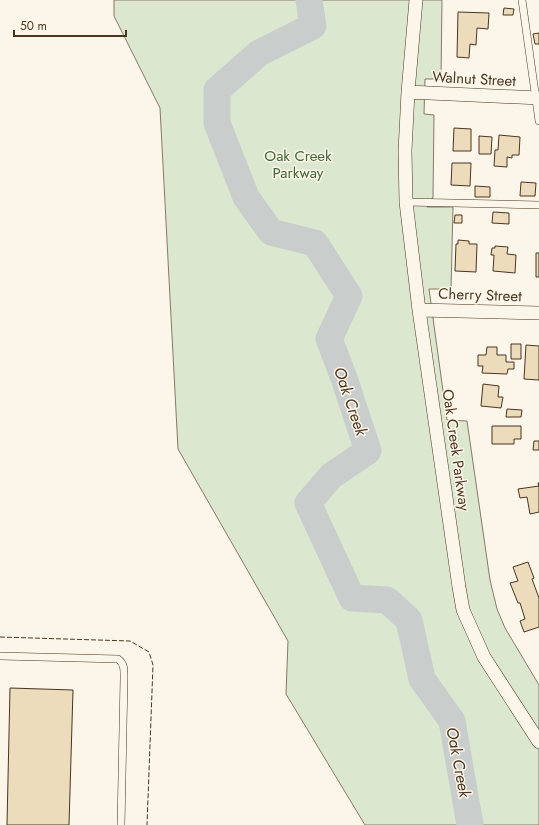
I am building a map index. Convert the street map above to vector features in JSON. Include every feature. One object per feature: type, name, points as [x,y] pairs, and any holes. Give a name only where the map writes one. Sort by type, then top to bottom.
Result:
[{"type":"street","name":"Oak Creek Parkway","points":[[416,0],[408,92],[405,151],[406,202],[419,310],[463,610],[484,657],[539,742]]},
{"type":"street","name":"Walnut Street","points":[[408,92],[537,97]]},
{"type":"street","name":"Cherry Street","points":[[419,310],[539,313]]},
{"type":"lane","points":[[522,0],[537,97],[539,121]]},
{"type":"lane","points":[[406,202],[539,204]]},
{"type":"lane","points":[[0,656],[118,659],[121,662],[123,666],[124,679],[121,825]]},
{"type":"green space","name":"Oak Creek Parkway","points":[[114,0],[442,0],[441,79],[425,79],[424,114],[434,115],[433,197],[427,207],[453,207],[451,289],[429,289],[447,420],[467,421],[490,580],[497,609],[505,628],[539,685],[539,825],[365,825],[286,694],[288,641],[178,449],[160,108],[114,16]]},
{"type":"building","points":[[504,8],[514,9],[513,15],[503,15]]},
{"type":"building","points":[[458,12],[489,13],[488,29],[477,28],[476,45],[470,44],[469,58],[457,57]]},
{"type":"building","points":[[539,33],[539,44],[535,44],[533,34]]},
{"type":"building","points":[[454,128],[471,129],[471,151],[453,151]]},
{"type":"building","points":[[499,135],[520,137],[519,155],[512,155],[512,158],[507,157],[507,167],[494,166],[495,150],[498,150]]},
{"type":"building","points":[[479,136],[492,137],[491,154],[479,154]]},
{"type":"building","points":[[452,163],[471,163],[470,186],[451,185]]},
{"type":"building","points":[[521,182],[536,183],[535,196],[520,196]]},
{"type":"building","points":[[475,186],[490,187],[490,197],[475,197]]},
{"type":"building","points":[[493,212],[509,213],[509,224],[492,223]]},
{"type":"building","points":[[455,215],[462,215],[462,223],[454,223]]},
{"type":"building","points":[[458,240],[469,241],[469,244],[477,244],[476,272],[455,271],[456,244],[458,244]]},
{"type":"building","points":[[495,246],[508,247],[507,254],[516,255],[515,273],[493,271],[494,255],[491,255],[492,248],[495,248]]},
{"type":"building","points":[[536,253],[539,253],[539,277],[536,277]]},
{"type":"building","points":[[511,344],[521,344],[521,359],[511,359]]},
{"type":"building","points":[[526,345],[539,346],[539,380],[524,379]]},
{"type":"building","points":[[487,347],[497,347],[497,355],[506,355],[506,362],[514,362],[514,369],[508,369],[507,374],[482,373],[483,366],[478,366],[478,355],[486,355]]},
{"type":"building","points":[[483,384],[499,386],[498,397],[503,397],[501,408],[481,406]]},
{"type":"building","points":[[507,409],[522,410],[521,417],[506,417]]},
{"type":"building","points":[[492,426],[521,426],[521,439],[514,439],[514,444],[492,444]]},
{"type":"building","points":[[534,441],[539,441],[539,450],[533,450]]},
{"type":"building","points":[[539,486],[539,512],[530,514],[527,497],[520,498],[518,489]]},
{"type":"building","points":[[528,562],[539,598],[539,627],[524,632],[520,621],[525,619],[520,603],[518,603],[510,583],[518,581],[513,567]]},
{"type":"building","points":[[10,688],[73,690],[69,825],[7,825]]},
{"type":"waterway","name":"Oak Creek","points":[[309,0],[313,26],[259,53],[217,90],[217,123],[246,197],[271,232],[315,243],[349,296],[329,339],[344,378],[368,451],[331,476],[308,503],[352,598],[387,600],[409,620],[422,679],[452,721],[470,825]]},
{"type":"fence","points":[[0,637],[130,641],[149,652],[153,665],[147,825]]}]
